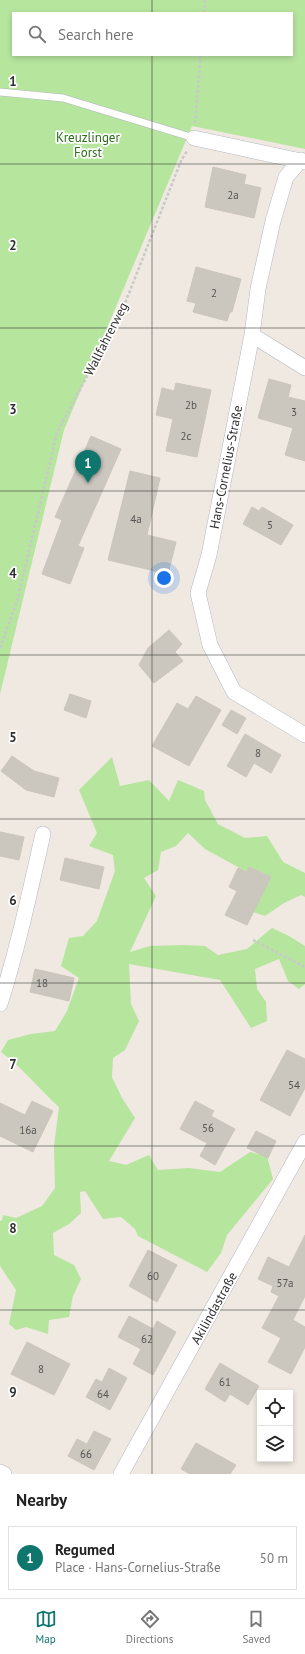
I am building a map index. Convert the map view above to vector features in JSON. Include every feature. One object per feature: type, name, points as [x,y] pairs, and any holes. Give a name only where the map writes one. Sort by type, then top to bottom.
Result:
[{"type":"street","points":[[194,138],[303,161]]},
{"type":"street","name":"Hans-Cornelius-Straße","points":[[303,161],[286,177],[273,221],[258,290],[252,336],[209,555],[198,593],[210,645],[234,692],[305,735]]},
{"type":"street","points":[[252,336],[305,368]]},
{"type":"street","points":[[0,1004],[27,906],[43,834]]},
{"type":"street","name":"Akilindastraße","points":[[122,1474],[305,1142]]},
{"type":"street","points":[[0,1472],[4,1474]]},
{"type":"lane","points":[[0,92],[63,98],[194,138]]},
{"type":"path","points":[[204,12],[205,0]]},
{"type":"path","points":[[194,138],[201,56]]},
{"type":"path","name":"Wallfahrerweg","points":[[0,648],[17,601],[57,433],[124,306],[181,161],[194,138]]},
{"type":"path","points":[[253,940],[305,967]]},
{"type":"green space","name":"Kreuzlinger Forst","points":[[0,0],[305,0],[305,149],[192,126],[64,430],[0,694]]},
{"type":"green space","points":[[112,757],[120,786],[149,780],[169,801],[178,780],[204,791],[205,800],[218,824],[245,838],[267,836],[283,862],[305,873],[305,897],[301,895],[284,903],[265,916],[253,912],[271,877],[250,867],[247,872],[205,849],[188,833],[176,846],[161,852],[158,870],[144,878],[156,896],[130,952],[150,946],[183,945],[205,946],[218,955],[247,949],[272,928],[305,946],[305,984],[299,989],[288,981],[279,959],[255,969],[257,989],[266,1002],[267,1021],[251,1028],[220,980],[129,964],[131,1004],[139,1021],[125,1050],[113,1058],[112,1077],[122,1098],[135,1118],[109,1161],[126,1165],[149,1155],[158,1170],[189,1168],[220,1172],[250,1152],[267,1156],[273,1179],[227,1235],[221,1253],[207,1272],[138,1236],[135,1229],[121,1217],[103,1219],[85,1191],[80,1192],[81,1213],[69,1224],[53,1233],[54,1255],[74,1265],[81,1279],[73,1296],[69,1317],[49,1320],[48,1334],[26,1327],[16,1330],[9,1324],[16,1290],[0,1266],[0,1221],[2,1220],[3,1215],[16,1218],[42,1206],[55,1188],[54,1146],[59,1107],[17,1065],[1,1052],[8,1040],[31,1034],[55,1031],[67,1011],[79,978],[61,966],[69,938],[83,936],[97,921],[115,871],[113,855],[89,846],[97,833],[79,790]]},
{"type":"building","points":[[213,167],[246,175],[244,184],[261,188],[254,218],[205,207]]},
{"type":"building","points":[[196,267],[241,279],[232,312],[230,312],[227,321],[193,312],[196,303],[187,301]]},
{"type":"building","points":[[269,379],[291,385],[288,397],[305,401],[305,461],[285,455],[293,428],[258,418]]},
{"type":"building","points":[[176,383],[211,390],[197,457],[166,451],[173,419],[156,415],[162,388],[174,391]]},
{"type":"building","points":[[91,436],[121,449],[78,546],[84,548],[70,584],[42,574],[62,520],[55,517]]},
{"type":"building","points":[[130,471],[160,478],[147,535],[176,542],[168,574],[108,560]]},
{"type":"building","points":[[252,507],[259,511],[262,507],[293,525],[281,545],[243,524]]},
{"type":"building","points":[[169,630],[182,644],[175,652],[183,661],[154,683],[139,665],[148,648]]},
{"type":"building","points":[[70,694],[91,701],[86,718],[64,710]]},
{"type":"building","points":[[196,696],[221,710],[189,766],[152,746],[177,703],[188,709]]},
{"type":"building","points":[[231,710],[246,718],[237,734],[222,725]]},
{"type":"building","points":[[245,734],[281,755],[271,773],[254,763],[246,777],[227,766]]},
{"type":"building","points":[[12,756],[34,771],[59,778],[54,797],[26,790],[1,771]]},
{"type":"building","points":[[0,832],[24,837],[19,860],[0,856]]},
{"type":"building","points":[[65,858],[104,867],[99,889],[60,880]]},
{"type":"building","points":[[249,867],[271,877],[247,925],[225,915],[237,891],[229,887],[238,868],[247,872]]},
{"type":"building","points":[[35,969],[74,978],[69,1001],[30,992]]},
{"type":"building","points":[[287,1050],[305,1059],[305,1088],[290,1116],[260,1100]]},
{"type":"building","points":[[32,1101],[53,1111],[33,1152],[0,1136],[0,1103],[25,1115]]},
{"type":"building","points":[[195,1101],[214,1111],[211,1116],[235,1129],[215,1165],[200,1156],[207,1143],[180,1129]]},
{"type":"building","points":[[256,1131],[276,1141],[268,1158],[247,1148]]},
{"type":"building","points":[[305,1235],[305,1296],[293,1320],[305,1327],[305,1347],[291,1374],[268,1362],[281,1338],[262,1328],[279,1296],[271,1292],[273,1286],[258,1279],[268,1257],[289,1267]]},
{"type":"building","points":[[148,1250],[177,1265],[157,1302],[129,1286]]},
{"type":"building","points":[[129,1316],[153,1329],[157,1321],[176,1332],[153,1375],[133,1364],[141,1349],[118,1337]]},
{"type":"building","points":[[27,1342],[70,1364],[54,1395],[11,1374]]},
{"type":"building","points":[[220,1363],[259,1386],[248,1405],[230,1394],[225,1402],[205,1389]]},
{"type":"building","points":[[109,1368],[127,1378],[110,1410],[86,1397],[96,1379],[102,1382]]},
{"type":"building","points":[[94,1431],[111,1439],[94,1470],[68,1456],[77,1439],[87,1444]]},
{"type":"building","points":[[196,1443],[236,1465],[230,1474],[190,1474],[181,1469]]},
{"type":"place","name":"Regumed","points":[[88,483]]}]
